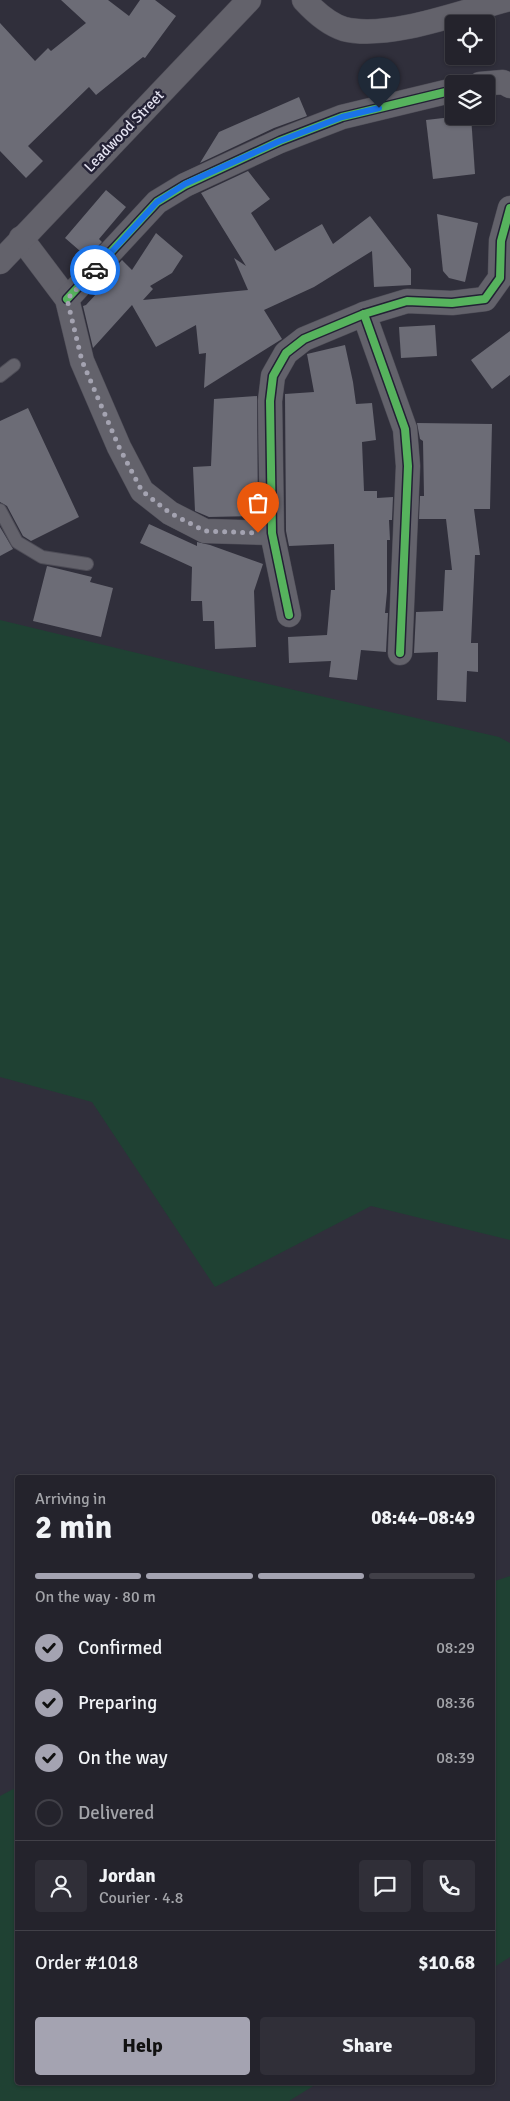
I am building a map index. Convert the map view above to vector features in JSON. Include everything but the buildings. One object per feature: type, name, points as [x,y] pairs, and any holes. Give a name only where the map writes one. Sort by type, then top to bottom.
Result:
[{"type":"street","name":"Leadwood Street","points":[[0,262],[249,0]]},
{"type":"street","points":[[304,0],[326,21],[344,29],[366,31],[411,26],[506,0]]},
{"type":"street","points":[[495,83],[503,82],[510,86]]},
{"type":"street","points":[[67,299],[157,202],[185,184],[280,141],[342,117],[445,92]]},
{"type":"street","points":[[289,615],[272,533],[270,401],[273,376],[286,352],[304,339],[364,314],[407,301],[452,303],[485,299],[500,278],[501,241],[510,208]]},
{"type":"street","points":[[22,238],[67,299],[82,361],[119,447],[142,491],[170,513],[205,531],[272,533]]},
{"type":"street","points":[[364,314],[405,430],[408,466],[400,653]]},
{"type":"lane","points":[[0,376],[14,365]]},
{"type":"lane","points":[[0,510],[17,542],[42,557],[87,564]]},
{"type":"green space","points":[[0,620],[499,737],[510,743],[510,1240],[371,1206],[215,1287],[92,1102],[0,1077]]},
{"type":"green space","points":[[510,1576],[510,1957],[495,1967],[495,1581]]},
{"type":"green space","points":[[15,1788],[15,2085],[315,2085],[289,2101],[0,2101],[0,1796]]},
{"type":"cycle path","points":[[67,299],[157,202],[185,185],[280,141],[342,117],[445,92]]},
{"type":"cycle path","points":[[289,615],[272,533],[270,401],[273,376],[286,353],[304,339],[364,314],[407,301],[452,303],[485,299],[500,278],[501,241],[510,208]]},
{"type":"cycle path","points":[[364,314],[405,429],[408,466],[400,653]]},
{"type":"way so far","points":[[95,270],[67,299],[82,361],[119,447],[142,491],[170,513],[205,531],[258,533]]},
{"type":"route","points":[[95,270],[157,202],[185,184],[280,141],[342,117],[379,108]]}]
